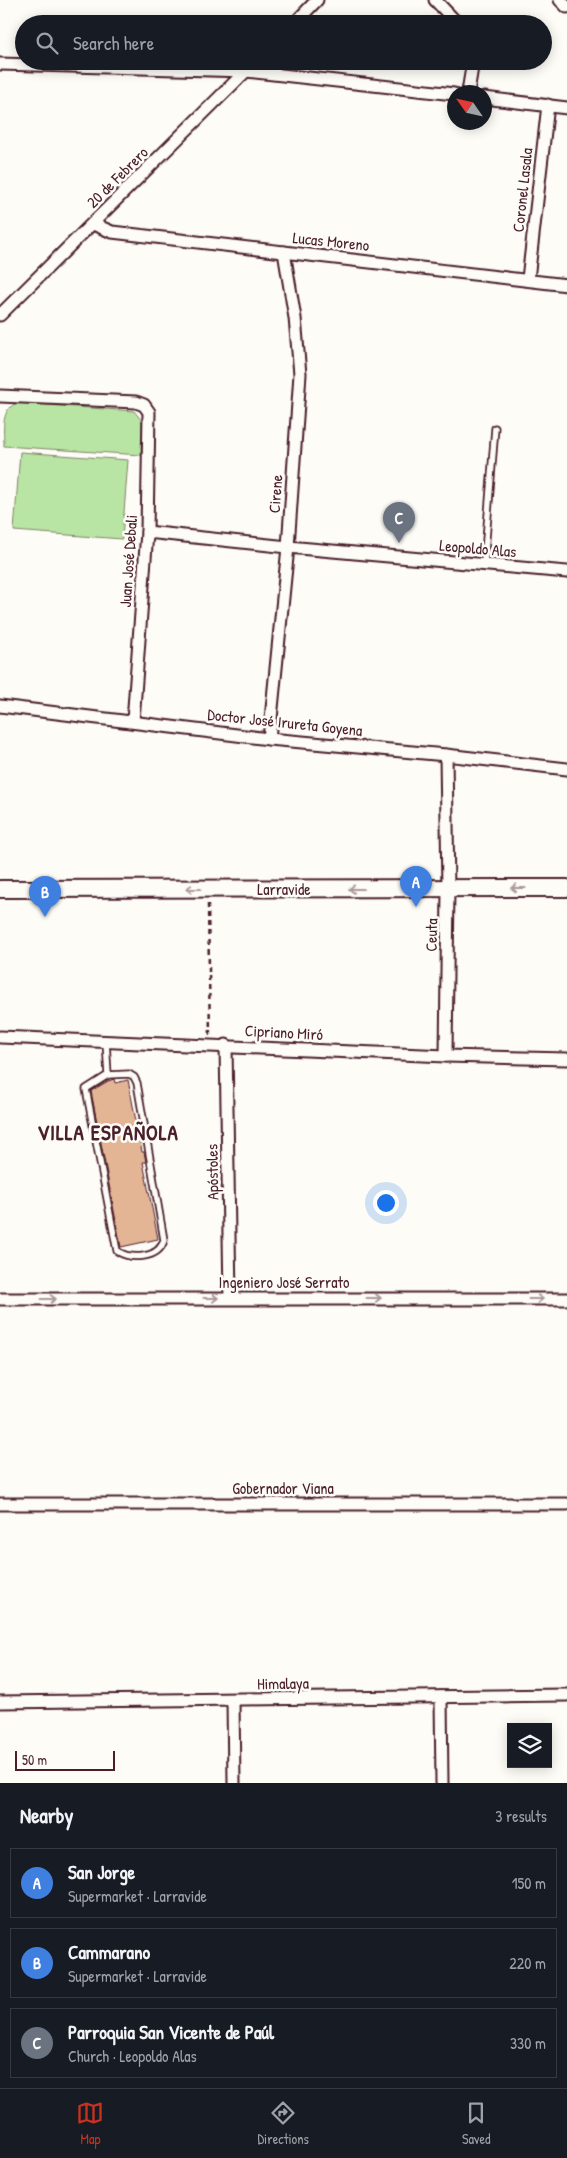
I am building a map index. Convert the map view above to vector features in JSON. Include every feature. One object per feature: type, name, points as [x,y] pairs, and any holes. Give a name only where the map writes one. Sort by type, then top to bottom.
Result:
[{"type":"street","points":[[303,15],[317,0]]},
{"type":"street","points":[[435,0],[449,15]]},
{"type":"street","points":[[560,0],[567,7]]},
{"type":"street","points":[[0,64],[15,64]]},
{"type":"street","points":[[211,70],[246,71],[447,93]]},
{"type":"street","points":[[469,85],[472,70]]},
{"type":"street","name":"20 de Febrero","points":[[0,315],[246,71]]},
{"type":"street","points":[[492,99],[567,108]]},
{"type":"street","name":"Coronel Lasala","points":[[528,280],[548,105]]},
{"type":"street","name":"Lucas Moreno","points":[[93,224],[112,232],[567,285]]},
{"type":"street","name":"Cirene","points":[[269,739],[288,547],[300,374],[295,318],[284,252]]},
{"type":"street","name":"Juan José Debali","points":[[0,396],[136,402],[144,405],[149,412],[147,532],[133,721]]},
{"type":"street","name":"Leopoldo Alas","points":[[147,532],[288,547],[567,572]]},
{"type":"street","name":"Doctor José Irureta Goyena","points":[[0,706],[269,739],[446,755],[567,769]]},
{"type":"street","name":"Ceuta","points":[[446,755],[448,889],[446,1056]]},
{"type":"street","name":"Larravide","points":[[0,889],[567,888]]},
{"type":"street","name":"Cipriano Miró","points":[[0,1037],[226,1045],[446,1056],[567,1058]]},
{"type":"street","name":"Apóstoles","points":[[226,1045],[230,1298]]},
{"type":"street","name":"Ingeniero José Serrato","points":[[0,1299],[567,1299]]},
{"type":"street","name":"Gobernador Viana","points":[[0,1504],[567,1504]]},
{"type":"street","name":"Himalaya","points":[[0,1702],[567,1695]]},
{"type":"street","points":[[441,1697],[442,1783]]},
{"type":"street","points":[[233,1700],[234,1783]]},
{"type":"lane","points":[[484,564],[495,428]]},
{"type":"lane","points":[[106,1042],[108,1075]]},
{"type":"lane","points":[[129,1074],[134,1077],[138,1084],[164,1240],[158,1251],[152,1255],[128,1257],[117,1251],[86,1089],[108,1075],[129,1074]]},
{"type":"path","points":[[208,889],[210,1045]]},
{"type":"green space","points":[[18,403],[134,411],[142,421],[141,455],[4,446],[4,420],[8,410]]},
{"type":"green space","points":[[20,452],[128,460],[122,539],[14,531]]},
{"type":"building","points":[[114,1079],[115,1083],[128,1080],[142,1152],[144,1152],[146,1162],[143,1162],[158,1239],[121,1247],[91,1091]]},
{"type":"place","name":"Parroquia San Vicente de Paúl","points":[[399,543]]},
{"type":"place","name":"San Jorge","points":[[416,907]]},
{"type":"place","name":"Cammarano","points":[[45,917]]},
{"type":"district","name":"VILLA ESPAÑOLA","points":[[108,1132]]}]
